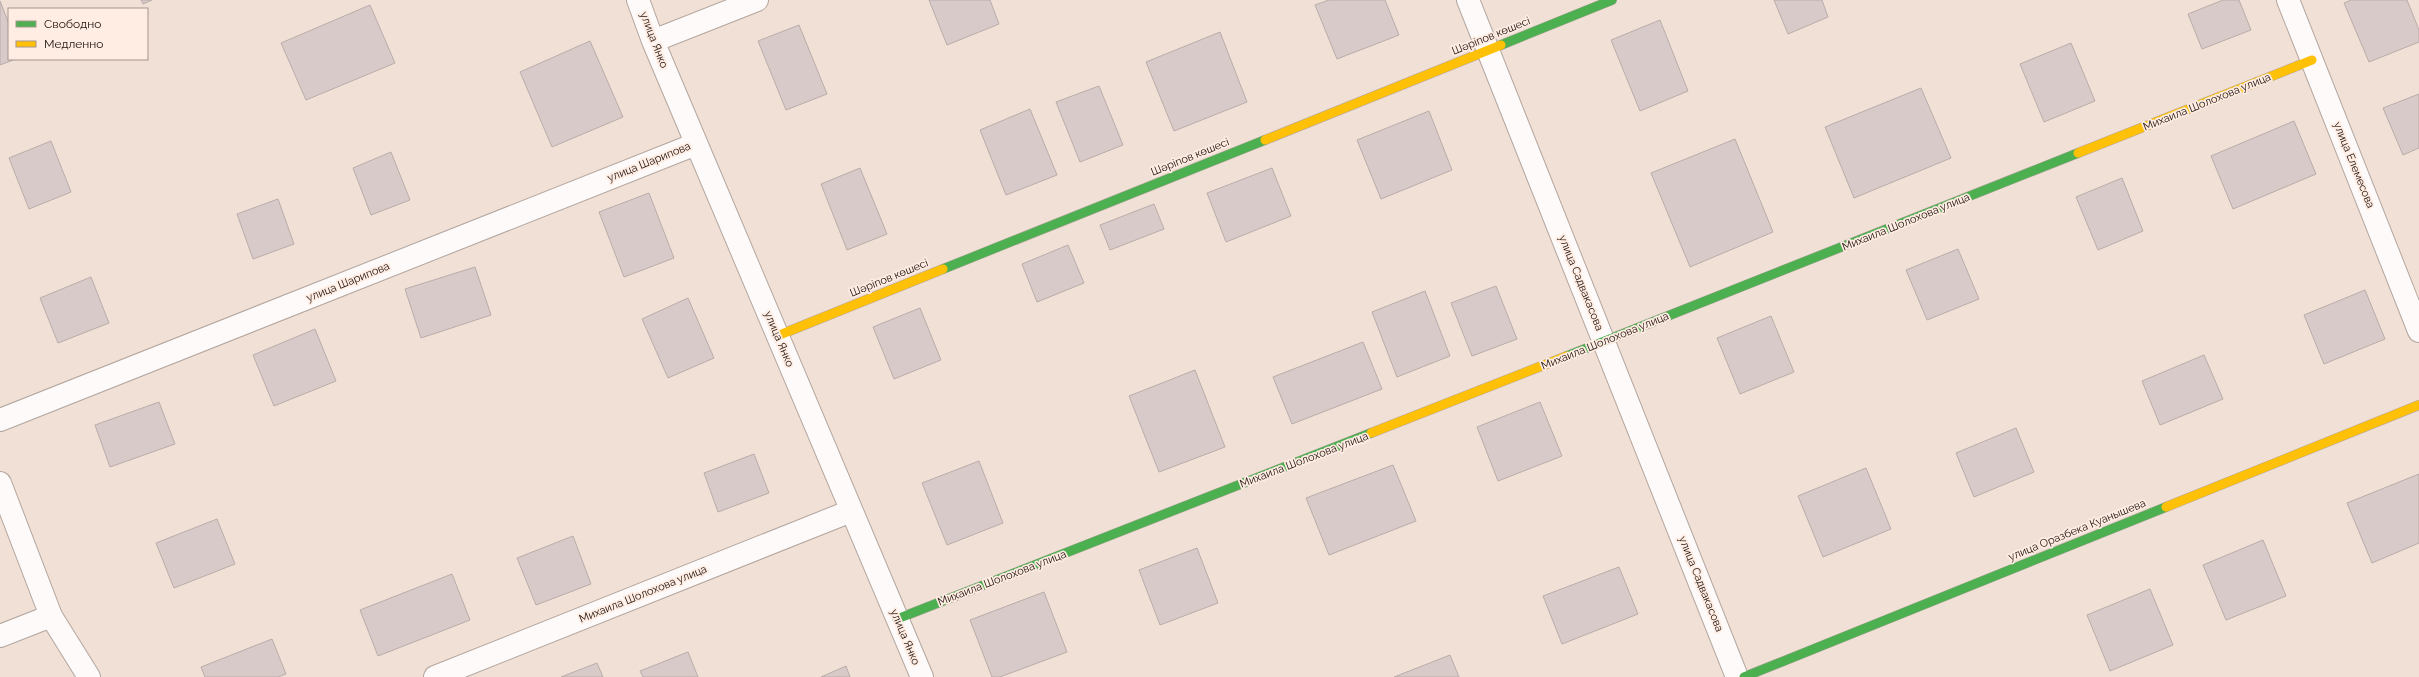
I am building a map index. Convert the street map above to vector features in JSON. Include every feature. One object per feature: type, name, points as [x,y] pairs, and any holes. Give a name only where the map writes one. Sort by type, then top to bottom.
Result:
[{"type":"street","name":"улица Янко","points":[[638,0],[653,41],[696,144],[922,677]]},
{"type":"street","points":[[653,41],[757,0]]},
{"type":"street","name":"улица Садвакасова","points":[[1468,0],[1737,677]]},
{"type":"street","name":"Шәріпов көшесі","points":[[777,336],[1612,0]]},
{"type":"street","name":"улица Елемесова","points":[[2288,0],[2419,331]]},
{"type":"street","name":"Михаила Шолохова улица","points":[[897,619],[1604,342],[2312,60]]},
{"type":"street","name":"улица Шарипова","points":[[0,420],[696,144]]},
{"type":"street","name":"улица Оразбека Куанышева","points":[[1744,677],[2419,405]]},
{"type":"street","points":[[0,483],[51,616],[89,677]]},
{"type":"street","name":"Михаила Шолохова улица","points":[[435,677],[851,511]]},
{"type":"street","points":[[0,636],[51,616]]},
{"type":"building","points":[[141,0],[152,0],[143,4]]},
{"type":"building","points":[[929,0],[990,0],[999,24],[947,45]]},
{"type":"building","points":[[1329,0],[1385,0],[1399,35],[1337,59],[1315,5]]},
{"type":"building","points":[[1774,0],[1822,0],[1828,17],[1788,34]]},
{"type":"building","points":[[2223,0],[2239,0],[2251,30],[2202,49],[2188,14]]},
{"type":"building","points":[[2351,0],[2407,0],[2419,30],[2419,42],[2369,62],[2344,3]]},
{"type":"building","points":[[0,1],[8,21],[8,60],[13,60],[0,65]]},
{"type":"building","points":[[370,5],[395,63],[306,100],[281,43]]},
{"type":"building","points":[[1660,20],[1688,91],[1640,111],[1611,40]]},
{"type":"building","points":[[799,25],[827,94],[786,110],[758,41]]},
{"type":"building","points":[[1220,32],[1247,102],[1174,131],[1146,62]]},
{"type":"building","points":[[590,41],[623,117],[552,147],[520,72]]},
{"type":"building","points":[[2071,43],[2095,101],[2044,122],[2020,64]]},
{"type":"building","points":[[1099,86],[1123,145],[1080,162],[1056,102]]},
{"type":"building","points":[[1921,88],[1951,158],[1854,198],[1825,127]]},
{"type":"building","points":[[2419,94],[2419,148],[2403,155],[2383,108]]},
{"type":"building","points":[[1030,109],[1057,175],[1006,195],[980,130]]},
{"type":"building","points":[[1429,111],[1452,170],[1381,199],[1357,140]]},
{"type":"building","points":[[2294,121],[2316,174],[2233,209],[2211,156]]},
{"type":"building","points":[[1735,139],[1773,232],[1690,267],[1651,173]]},
{"type":"building","points":[[51,141],[71,192],[29,209],[9,158]]},
{"type":"building","points":[[391,152],[410,200],[371,215],[353,168]]},
{"type":"building","points":[[860,168],[887,234],[847,250],[821,184]]},
{"type":"building","points":[[1272,168],[1291,216],[1226,242],[1207,193]]},
{"type":"building","points":[[2122,178],[2143,231],[2098,250],[2076,197]]},
{"type":"building","points":[[649,193],[674,258],[624,277],[599,212]]},
{"type":"building","points":[[278,199],[294,244],[253,259],[237,214]]},
{"type":"building","points":[[1154,204],[1164,229],[1110,250],[1100,225]]},
{"type":"building","points":[[1068,245],[1084,283],[1037,302],[1022,264]]},
{"type":"building","points":[[1958,249],[1979,299],[1927,320],[1906,270]]},
{"type":"building","points":[[475,267],[491,315],[421,338],[405,289]]},
{"type":"building","points":[[91,277],[109,323],[58,343],[40,298]]},
{"type":"building","points":[[1496,286],[1517,339],[1472,356],[1451,303]]},
{"type":"building","points":[[2365,290],[2385,339],[2324,364],[2304,315]]},
{"type":"building","points":[[1425,291],[1450,356],[1397,377],[1372,312]]},
{"type":"building","points":[[688,298],[714,358],[668,378],[642,319]]},
{"type":"building","points":[[920,308],[941,360],[894,379],[873,327]]},
{"type":"building","points":[[1771,316],[1794,372],[1740,394],[1717,338]]},
{"type":"building","points":[[315,329],[336,381],[274,406],[253,355]]},
{"type":"building","points":[[1363,342],[1382,389],[1292,424],[1273,377]]},
{"type":"building","points":[[2204,355],[2223,399],[2160,425],[2142,381]]},
{"type":"building","points":[[1195,370],[1225,447],[1159,472],[1129,396]]},
{"type":"building","points":[[159,402],[175,444],[110,467],[95,425]]},
{"type":"building","points":[[1540,402],[1562,456],[1498,481],[1477,427]]},
{"type":"building","points":[[2016,428],[2034,472],[1974,497],[1956,453]]},
{"type":"building","points":[[754,454],[769,493],[718,512],[704,473]]},
{"type":"building","points":[[979,461],[1003,523],[947,545],[922,483]]},
{"type":"building","points":[[1393,465],[1416,521],[1329,555],[1306,498]]},
{"type":"building","points":[[1866,468],[1891,529],[1823,557],[1798,496]]},
{"type":"building","points":[[2419,474],[2419,543],[2372,563],[2347,503]]},
{"type":"building","points":[[217,519],[235,564],[174,588],[156,543]]},
{"type":"building","points":[[573,536],[591,584],[536,605],[517,558]]},
{"type":"building","points":[[2263,540],[2286,596],[2226,620],[2203,565]]},
{"type":"building","points":[[1197,548],[1218,603],[1160,625],[1139,570]]},
{"type":"building","points":[[1619,567],[1638,614],[1562,644],[1543,596]]},
{"type":"building","points":[[452,574],[470,620],[378,656],[360,610]]},
{"type":"building","points":[[2150,589],[2173,645],[2110,671],[2087,615]]},
{"type":"building","points":[[1044,592],[1067,652],[1000,677],[992,677],[970,620]]},
{"type":"building","points":[[272,639],[286,674],[278,677],[205,677],[201,667]]},
{"type":"building","points":[[688,652],[698,677],[643,677],[640,671]]},
{"type":"building","points":[[1450,655],[1459,677],[1394,677]]},
{"type":"building","points":[[597,663],[603,677],[561,677]]},
{"type":"building","points":[[846,666],[850,677],[821,677]]},
{"type":"traffic: fast","points":[[1501,45],[1612,0]]},
{"type":"traffic: fast","points":[[943,269],[1265,140]]},
{"type":"traffic: fast","points":[[1567,356],[2078,153]]},
{"type":"traffic: fast","points":[[897,619],[1371,433]]},
{"type":"traffic: fast","points":[[1744,677],[2166,507]]},
{"type":"traffic: slow","points":[[1265,140],[1501,45]]},
{"type":"traffic: slow","points":[[2078,153],[2312,60]]},
{"type":"traffic: slow","points":[[777,336],[943,269]]},
{"type":"traffic: slow","points":[[1371,433],[1567,356]]},
{"type":"traffic: slow","points":[[2166,507],[2419,405]]}]
